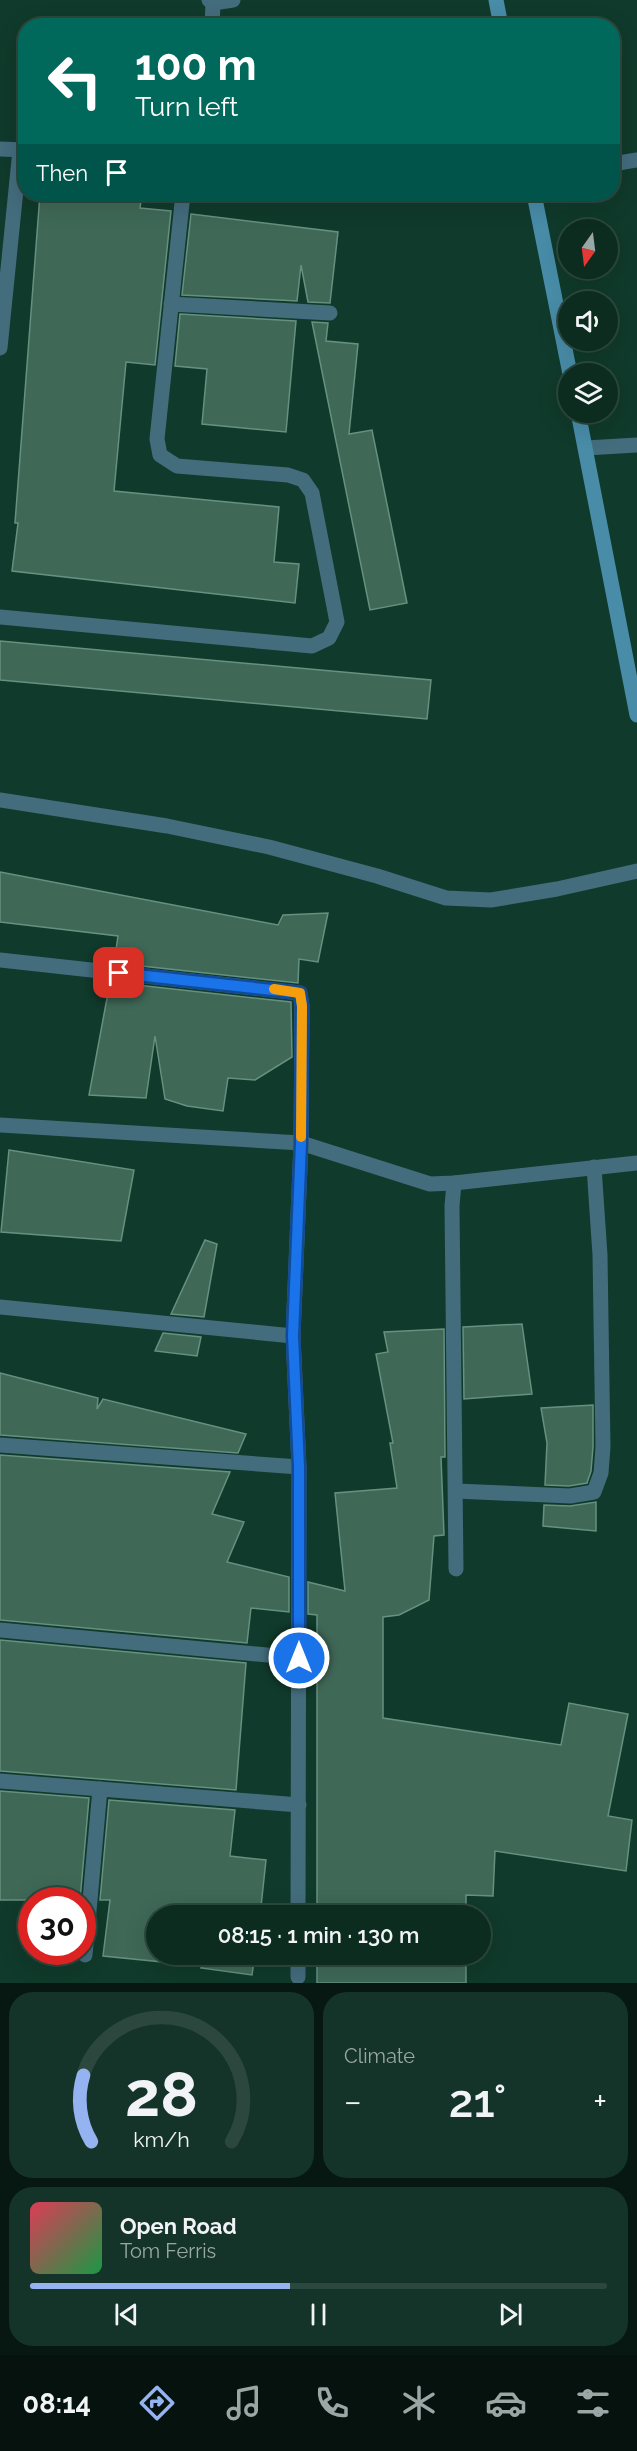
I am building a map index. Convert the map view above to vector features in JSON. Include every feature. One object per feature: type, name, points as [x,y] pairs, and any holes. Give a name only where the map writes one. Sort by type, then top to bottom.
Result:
[{"type":"street","points":[[212,18],[211,2],[233,0]]},
{"type":"street","points":[[496,0],[499,18]]},
{"type":"street","points":[[0,149],[18,150]]},
{"type":"street","points":[[620,163],[637,160]]},
{"type":"street","points":[[0,348],[18,193]]},
{"type":"street","points":[[0,617],[312,646],[328,638],[337,622],[312,493],[303,480],[288,475],[177,466],[160,455],[157,439],[182,201]]},
{"type":"street","points":[[535,201],[568,363]]},
{"type":"street","points":[[171,304],[330,313]]},
{"type":"street","points":[[580,423],[637,715]]},
{"type":"street","points":[[586,448],[637,446]]},
{"type":"street","points":[[0,800],[166,826],[269,847],[377,876],[446,898],[491,900],[631,873]]},
{"type":"street","points":[[0,960],[300,993],[302,1006],[301,1143],[293,1336],[299,1467],[298,1905]]},
{"type":"street","points":[[0,1125],[301,1143],[430,1184],[454,1184],[637,1163]]},
{"type":"street","points":[[456,1491],[570,1496],[594,1492],[602,1473],[603,1447],[600,1255],[594,1167]]},
{"type":"street","points":[[454,1184],[452,1206],[456,1569]]},
{"type":"street","points":[[0,1306],[293,1336]]},
{"type":"street","points":[[0,1445],[299,1467]]},
{"type":"street","points":[[0,1630],[299,1658]]},
{"type":"street","points":[[0,1781],[298,1805]]},
{"type":"street","points":[[91,1887],[100,1789]]},
{"type":"street","points":[[298,1965],[298,1977]]},
{"type":"building","points":[[39,201],[141,201],[140,208],[171,211],[155,365],[126,362],[114,491],[279,507],[274,562],[299,564],[295,603],[12,571],[18,523],[15,523]]},
{"type":"building","points":[[191,214],[338,232],[330,303],[308,302],[301,265],[297,301],[182,295]]},
{"type":"building","points":[[180,314],[296,321],[286,432],[202,424],[207,369],[175,366]]},
{"type":"building","points":[[312,322],[328,323],[326,341],[358,344],[349,434],[372,430],[407,603],[370,610]]},
{"type":"building","points":[[0,641],[431,680],[427,719],[0,680]]},
{"type":"building","points":[[0,872],[278,925],[283,915],[328,913],[318,962],[299,959],[298,983],[114,963],[118,936],[0,922]]},
{"type":"building","points":[[110,982],[291,1002],[292,1057],[255,1080],[228,1078],[223,1111],[187,1106],[165,1099],[155,1036],[146,1098],[89,1095]]},
{"type":"building","points":[[9,1150],[134,1170],[121,1241],[1,1232]]},
{"type":"building","points":[[205,1240],[217,1244],[204,1317],[171,1314]]},
{"type":"building","points":[[522,1324],[532,1394],[464,1399],[463,1327]]},
{"type":"building","points":[[444,1329],[445,1457],[441,1457],[444,1535],[434,1536],[429,1600],[399,1615],[383,1617],[383,1718],[561,1745],[569,1703],[628,1714],[608,1816],[632,1820],[626,1871],[495,1851],[493,1896],[466,1895],[466,1905],[317,1905],[317,1615],[308,1614],[308,1582],[345,1591],[335,1493],[397,1488],[390,1443],[393,1443],[376,1354],[388,1352],[384,1332]]},
{"type":"building","points":[[163,1333],[201,1337],[197,1356],[155,1351]]},
{"type":"building","points":[[0,1373],[98,1398],[97,1409],[103,1399],[246,1434],[238,1453],[0,1435]]},
{"type":"building","points":[[593,1405],[593,1447],[591,1471],[587,1483],[569,1486],[545,1485],[547,1443],[541,1408]]},
{"type":"building","points":[[0,1455],[230,1472],[212,1514],[244,1522],[227,1562],[289,1577],[289,1612],[251,1608],[247,1643],[0,1620]]},
{"type":"building","points":[[596,1502],[596,1531],[543,1526],[544,1505],[570,1506]]},
{"type":"building","points":[[0,1640],[246,1663],[236,1790],[0,1771]]},
{"type":"building","points":[[0,1791],[89,1798],[81,1887],[18,1887],[18,1900],[0,1900]]},
{"type":"building","points":[[109,1800],[235,1810],[230,1856],[266,1860],[261,1905],[146,1905],[146,1960],[103,1956],[110,1900],[100,1900]]},
{"type":"building","points":[[192,1965],[253,1965],[252,1975],[201,1968],[202,1966]]},
{"type":"building","points":[[317,1965],[466,1965],[466,1983],[317,1983]]},
{"type":"slow traffic","points":[[274,989],[300,993],[302,1006],[301,1137]]},
{"type":"route","points":[[119,973],[300,993],[302,1006],[301,1143],[293,1336],[299,1467],[299,1658]]}]
